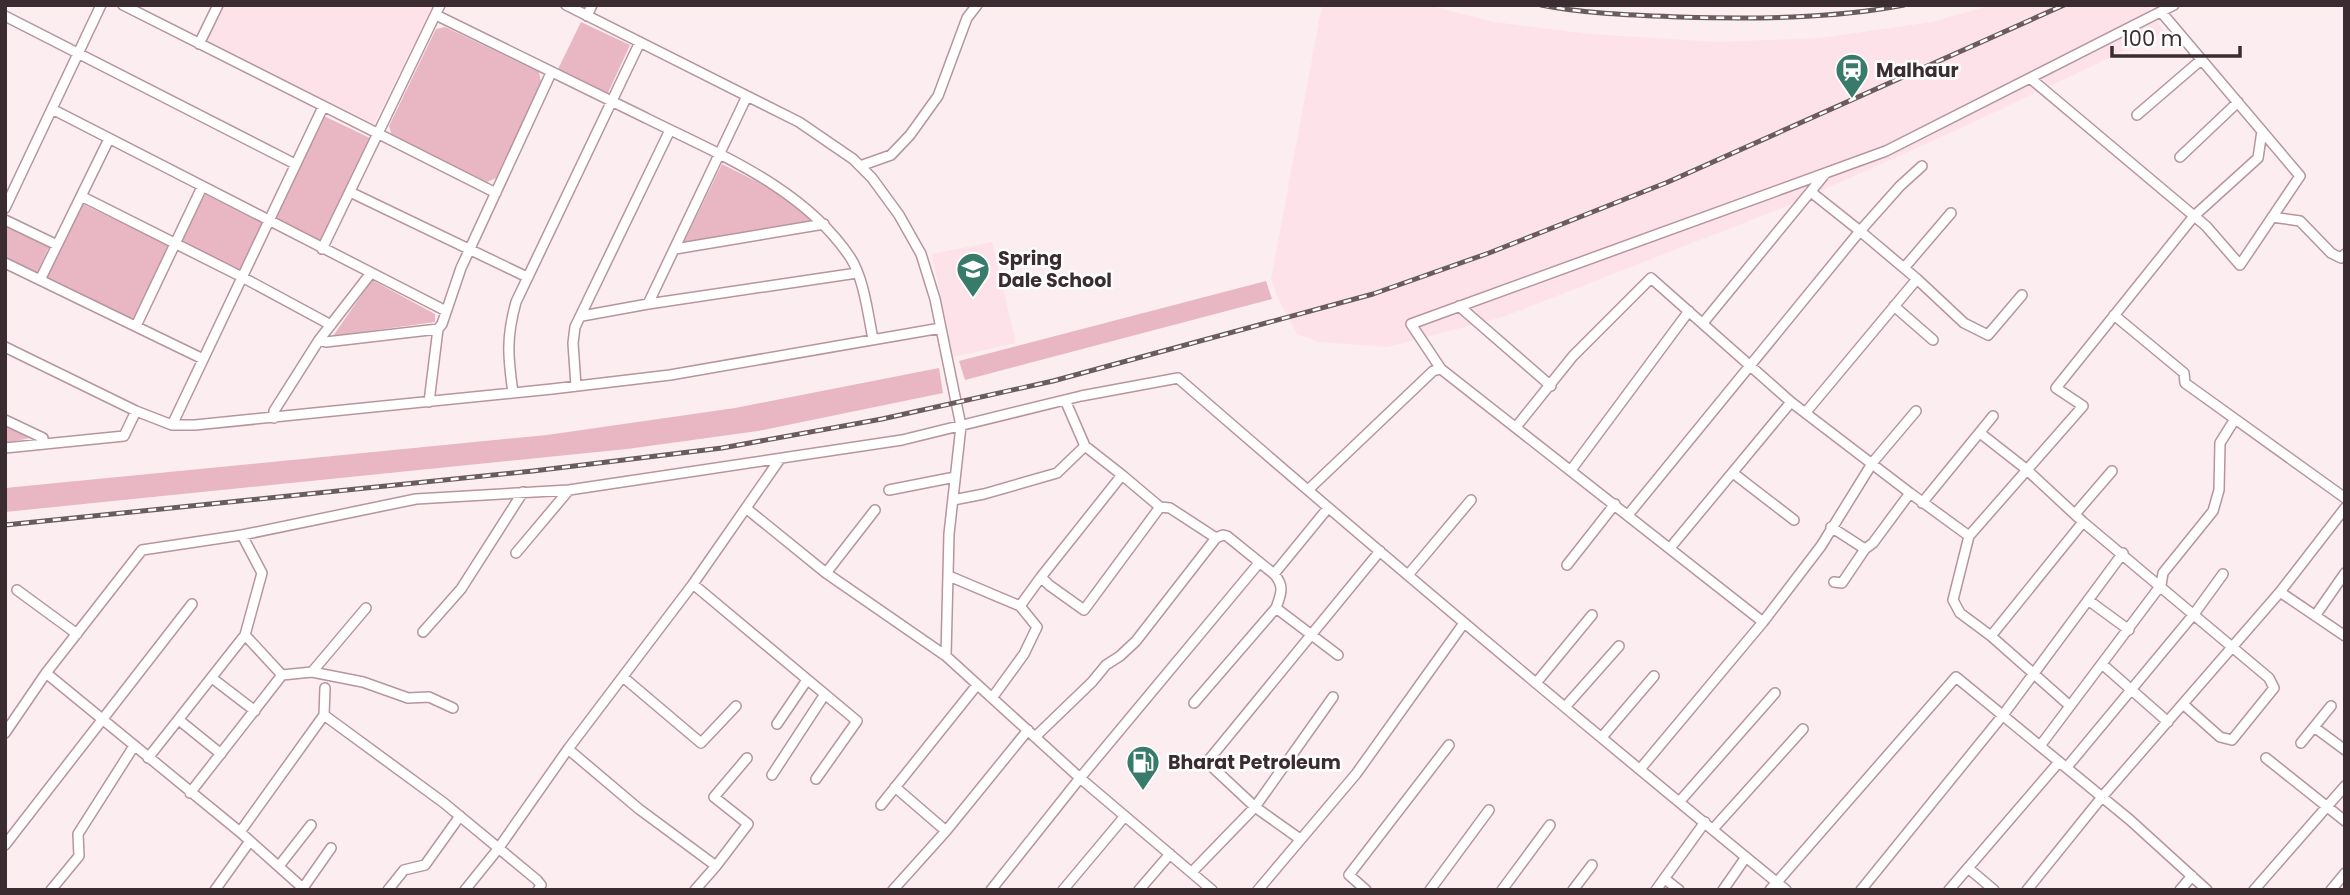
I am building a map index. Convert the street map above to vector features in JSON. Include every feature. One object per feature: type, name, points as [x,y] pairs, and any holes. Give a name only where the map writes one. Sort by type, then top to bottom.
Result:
[{"type":"street","points":[[5,208],[101,5]]},
{"type":"street","points":[[123,5],[496,193]]},
{"type":"street","points":[[199,44],[218,5]]},
{"type":"street","points":[[322,249],[440,5]]},
{"type":"street","points":[[566,5],[827,139],[860,166],[899,215],[921,254],[935,299],[961,426],[949,534],[946,656]]},
{"type":"street","points":[[587,16],[592,5]]},
{"type":"street","points":[[860,166],[891,155],[910,135],[938,96],[967,18],[977,5]]},
{"type":"street","points":[[1763,622],[1441,369],[1411,324],[1886,151],[2174,5]]},
{"type":"street","points":[[2030,78],[2194,216],[2240,265],[2300,176],[2162,13]]},
{"type":"street","points":[[436,15],[670,130],[791,195],[824,224],[853,260],[873,339]]},
{"type":"street","points":[[5,16],[295,164]]},
{"type":"street","points":[[513,393],[508,331],[516,302],[640,42]]},
{"type":"street","points":[[2137,115],[2202,60]]},
{"type":"street","points":[[429,402],[438,329],[470,249],[551,73]]},
{"type":"street","points":[[648,304],[747,96]]},
{"type":"street","points":[[2179,157],[2238,102]]},
{"type":"street","points":[[172,425],[323,107]]},
{"type":"street","points":[[52,109],[446,311]]},
{"type":"street","points":[[576,386],[573,343],[576,327],[670,130]]},
{"type":"street","points":[[2070,706],[1991,636],[1960,613],[1953,600],[1969,536],[2082,406],[2056,388],[2194,216],[2258,158],[2262,131]]},
{"type":"street","points":[[40,280],[108,139]]},
{"type":"street","points":[[1628,515],[1860,231],[1900,186],[1922,166]]},
{"type":"street","points":[[1703,323],[1826,172]]},
{"type":"street","points":[[136,326],[202,187]]},
{"type":"street","points":[[1811,191],[1917,279],[1964,323],[1988,335],[2022,295]]},
{"type":"street","points":[[350,192],[527,277]]},
{"type":"street","points":[[80,196],[242,277],[331,326]]},
{"type":"street","points":[[1904,268],[1951,213]]},
{"type":"street","points":[[2272,217],[2300,222],[2331,253],[2342,258],[2345,254]]},
{"type":"street","points":[[5,220],[57,245]]},
{"type":"street","points":[[675,249],[824,224]]},
{"type":"street","points":[[5,263],[203,359]]},
{"type":"street","points":[[582,316],[857,273]]},
{"type":"street","points":[[274,418],[274,411],[319,340],[371,274]]},
{"type":"street","points":[[1516,427],[1573,356],[1651,278],[1791,402],[1969,536]]},
{"type":"street","points":[[1806,412],[1917,279]]},
{"type":"street","points":[[1458,306],[1551,386]]},
{"type":"street","points":[[1894,306],[1933,340]]},
{"type":"street","points":[[1571,470],[1689,311]]},
{"type":"street","points":[[2114,315],[2184,373],[2185,383],[2345,498]]},
{"type":"street","points":[[5,347],[136,411],[172,425],[195,425],[670,375],[941,328]]},
{"type":"street","points":[[319,340],[326,342],[438,329]]},
{"type":"street","points":[[1308,490],[1433,371],[1441,369]]},
{"type":"street","points":[[5,732],[46,673],[142,550],[242,535],[416,499],[569,490],[902,440],[1065,400],[1178,378],[1464,623],[1746,857],[1773,886],[1786,890]]},
{"type":"street","points":[[1065,400],[1085,446],[1160,507],[1170,508],[1216,538]]},
{"type":"street","points":[[1670,548],[1791,402]]},
{"type":"street","points":[[5,448],[124,436],[136,411]]},
{"type":"street","points":[[1641,768],[1763,622],[1815,555],[1872,463],[1916,411]]},
{"type":"street","points":[[1922,503],[1993,416]]},
{"type":"street","points":[[2040,746],[2129,631],[2161,585],[2163,573],[2213,511],[2219,489],[2220,443],[2235,419]]},
{"type":"street","points":[[5,420],[43,438],[43,444]]},
{"type":"street","points":[[1980,433],[2026,469],[2083,522],[2269,678],[2274,688],[2232,740],[2220,737],[2183,704]]},
{"type":"street","points":[[953,500],[984,494],[1057,472],[1085,446]]},
{"type":"street","points":[[465,890],[693,584],[780,460]]},
{"type":"street","points":[[2075,514],[2112,471]]},
{"type":"street","points":[[1732,473],[1794,520]]},
{"type":"street","points":[[1020,606],[1122,475]]},
{"type":"street","points":[[889,490],[955,477]]},
{"type":"street","points":[[516,553],[569,490]]},
{"type":"street","points":[[423,632],[461,589],[523,492]]},
{"type":"street","points":[[1834,582],[1842,583],[1865,549],[1873,543],[1910,493]]},
{"type":"street","points":[[1408,575],[1471,500]]},
{"type":"street","points":[[1567,565],[1615,504]]},
{"type":"street","points":[[1041,576],[1048,585],[1084,610],[1160,507]]},
{"type":"street","points":[[1274,574],[1328,508]]},
{"type":"street","points":[[2026,890],[2102,797],[2280,592],[2345,508]]},
{"type":"street","points":[[747,509],[826,573],[946,656],[1080,778],[1212,890]]},
{"type":"street","points":[[826,573],[875,510]]},
{"type":"street","points":[[1991,636],[2083,522]]},
{"type":"street","points":[[1831,527],[1865,549]]},
{"type":"street","points":[[148,758],[245,635],[262,573],[242,535]]},
{"type":"street","points":[[893,890],[1032,734],[1092,682],[1106,665],[1136,641],[1216,538],[1223,535],[1274,574],[1281,582],[1282,588],[1276,608],[1194,703]]},
{"type":"street","points":[[1300,839],[1255,807],[1207,762],[1380,551]]},
{"type":"street","points":[[1861,890],[2003,715],[2123,553]]},
{"type":"street","points":[[991,890],[1080,778],[1259,563]]},
{"type":"street","points":[[2315,616],[2345,573]]},
{"type":"street","points":[[1949,890],[2131,690],[2194,614],[2223,574]]},
{"type":"street","points":[[949,576],[1020,606],[1037,627],[1024,654],[992,698]]},
{"type":"street","points":[[693,584],[857,722],[816,779]]},
{"type":"street","points":[[17,590],[77,634]]},
{"type":"street","points":[[2280,592],[2345,636]]},
{"type":"street","points":[[2088,600],[2129,631]]},
{"type":"street","points":[[5,845],[192,604]]},
{"type":"street","points":[[312,672],[366,608]]},
{"type":"street","points":[[1276,608],[1339,655]]},
{"type":"street","points":[[1536,683],[1592,615]]},
{"type":"street","points":[[1258,890],[1356,774],[1464,623]]},
{"type":"street","points":[[245,635],[282,675]]},
{"type":"street","points":[[1565,707],[1619,646]]},
{"type":"street","points":[[2102,664],[2168,722]]},
{"type":"street","points":[[190,793],[282,675],[312,672],[363,682],[408,698],[429,697],[453,708]]},
{"type":"street","points":[[46,673],[240,832],[304,889],[331,848]]},
{"type":"street","points":[[1602,737],[1654,676]]},
{"type":"street","points":[[623,677],[701,743],[736,706]]},
{"type":"street","points":[[1773,886],[1956,677],[2102,797],[2207,890]]},
{"type":"street","points":[[212,678],[255,711]]},
{"type":"street","points":[[777,724],[807,680]]},
{"type":"street","points":[[881,805],[977,685]]},
{"type":"street","points":[[240,832],[324,715],[325,688]]},
{"type":"street","points":[[1680,802],[1775,693]]},
{"type":"street","points":[[772,775],[825,694]]},
{"type":"street","points":[[1192,872],[1255,807],[1333,697]]},
{"type":"street","points":[[2301,743],[2331,706]]},
{"type":"street","points":[[324,715],[460,817],[537,880],[541,886],[538,890]]},
{"type":"street","points":[[178,720],[221,754]]},
{"type":"street","points":[[2314,727],[2345,750]]},
{"type":"street","points":[[1713,829],[1803,729]]},
{"type":"street","points":[[1366,890],[1349,876],[1450,745]]},
{"type":"street","points":[[51,890],[79,856],[78,834],[134,746]]},
{"type":"street","points":[[568,749],[639,809],[716,866]]},
{"type":"street","points":[[695,890],[748,824],[715,797],[747,758]]},
{"type":"street","points":[[2266,758],[2345,821]]},
{"type":"street","points":[[2254,890],[2345,786]]},
{"type":"street","points":[[895,787],[946,831]]},
{"type":"street","points":[[1430,890],[1489,810]]},
{"type":"street","points":[[1063,890],[1125,816]]},
{"type":"street","points":[[388,890],[404,870],[425,865],[460,817]]},
{"type":"street","points":[[1657,890],[1705,822]]},
{"type":"street","points":[[279,866],[312,825]]},
{"type":"street","points":[[1502,890],[1550,825]]},
{"type":"street","points":[[215,890],[250,841]]},
{"type":"street","points":[[1139,890],[1170,854]]},
{"type":"street","points":[[1723,890],[1746,857]]},
{"type":"street","points":[[1573,890],[1592,865]]},
{"type":"street","points":[[1968,868],[1994,890]]},
{"type":"street","points":[[2331,890],[2345,873]]},
{"type":"street","points":[[2180,890],[2192,876]]},
{"type":"street","points":[[1665,879],[1679,890]]},
{"type":"shaded area","points":[[224,5],[433,5],[374,124],[206,42]]},
{"type":"shaded area","points":[[1322,5],[1427,5],[1494,22],[1588,34],[1718,42],[1821,38],[1932,22],[1992,5],[2147,5],[2164,32],[1787,206],[1503,317],[1387,347],[1319,342],[1297,334],[1271,280]]},
{"type":"shaded area","points":[[581,22],[630,45],[608,93],[558,69]]},
{"type":"shaded area","points":[[445,27],[539,72],[541,82],[496,178],[487,182],[392,136],[389,126],[436,29]]},
{"type":"shaded area","points":[[324,116],[370,138],[321,243],[275,219]]},
{"type":"shaded area","points":[[722,164],[781,194],[812,218],[812,222],[683,244]]},
{"type":"shaded area","points":[[205,194],[264,223],[240,272],[181,243]]},
{"type":"shaded area","points":[[83,204],[169,246],[133,319],[47,277]]},
{"type":"shaded area","points":[[5,226],[49,247],[37,273],[5,258]]},
{"type":"shaded area","name":"Spring Dale School","points":[[992,242],[1016,343],[953,357],[932,254]]},
{"type":"shaded area","points":[[372,280],[435,314],[435,322],[333,336]]},
{"type":"shaded area","points":[[1266,281],[1272,299],[965,380],[959,361]]},
{"type":"shaded area","points":[[939,368],[943,393],[758,431],[627,449],[5,512],[5,488],[547,435],[735,408]]},
{"type":"shaded area","points":[[5,426],[30,438],[5,443]]},
{"type":"railway","points":[[1541,5],[1610,14],[1735,18],[1848,13],[1904,5]]},
{"type":"railway","points":[[5,525],[533,471],[722,448],[882,419],[1053,381],[1373,294],[1489,253],[1668,182],[2064,5]]},
{"type":"place","name":"Malhaur","points":[[1852,100]]},
{"type":"place","name":"Spring Dale School","points":[[973,299]]},
{"type":"place","name":"Bharat Petroleum","points":[[1143,792]]}]
